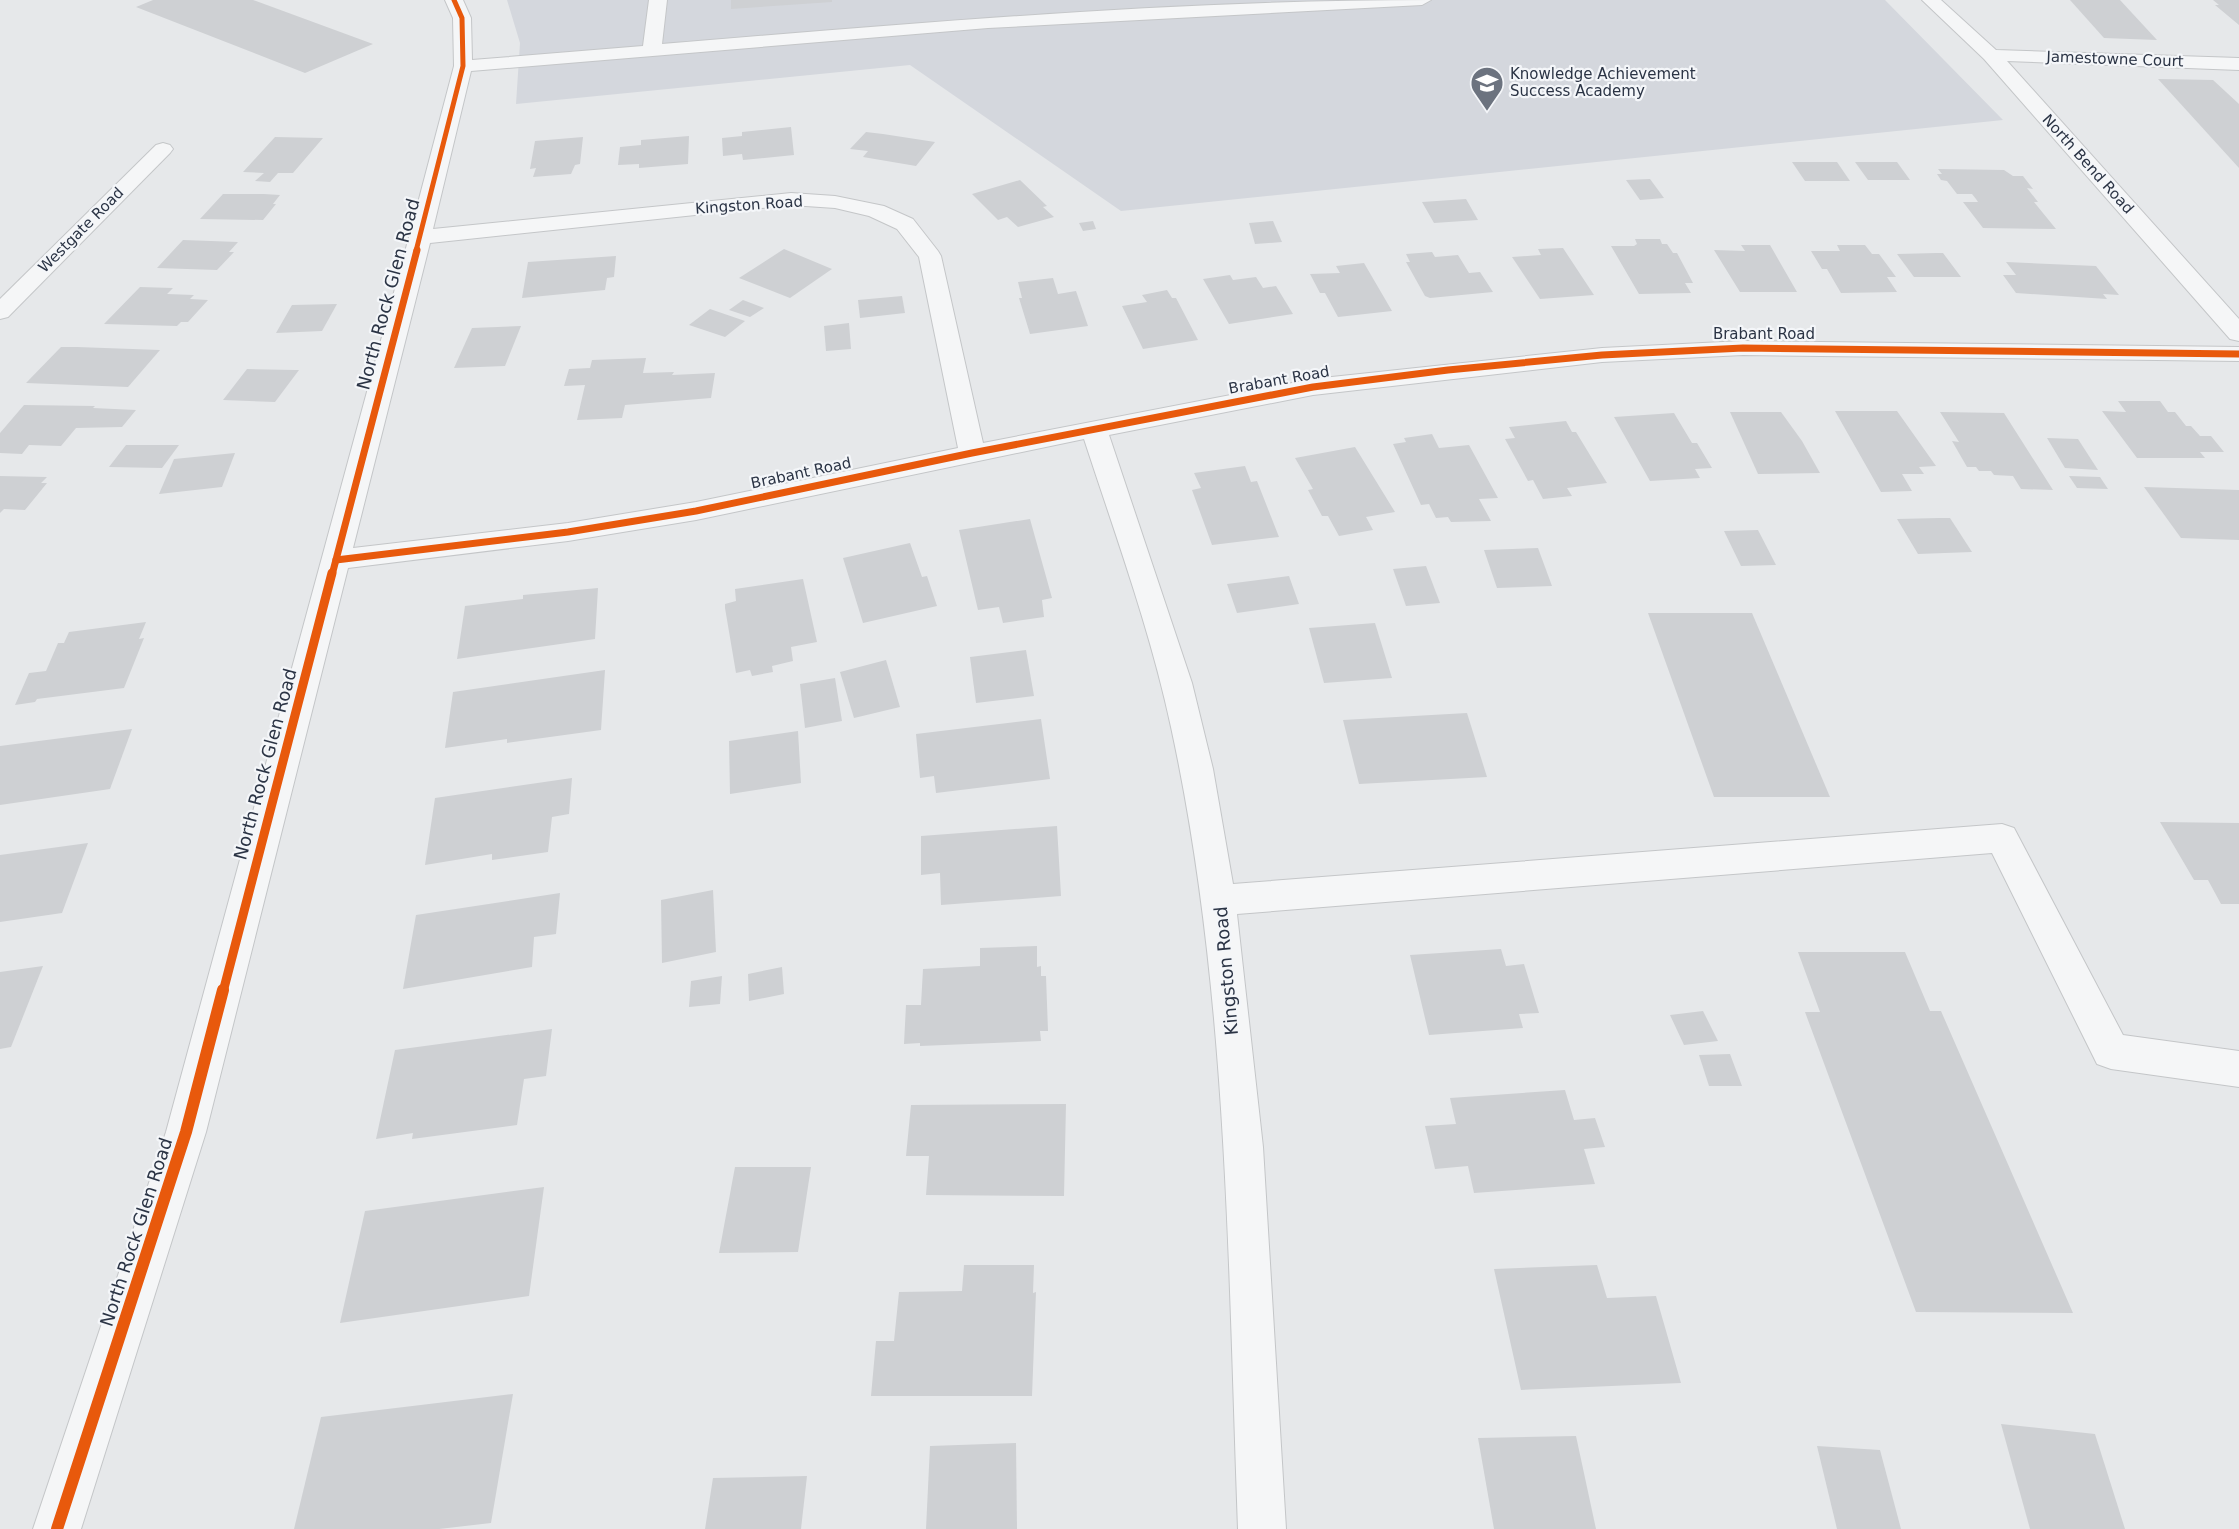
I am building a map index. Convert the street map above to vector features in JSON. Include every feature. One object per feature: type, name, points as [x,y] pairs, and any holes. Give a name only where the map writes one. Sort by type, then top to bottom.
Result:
[{"type":"street","name":"North Rock Glen Road","points":[[57,1529],[186,1132],[420,237],[463,66],[462,18],[454,0]]},
{"type":"street","points":[[652,51],[658,0]]},
{"type":"street","points":[[463,66],[988,23],[1422,0]]},
{"type":"street","name":"North Bend Road","points":[[1931,0],[1991,55],[2239,334]]},
{"type":"street","name":"Jamestowne Court","points":[[1991,55],[2239,64]]},
{"type":"street","name":"Westgate Road","points":[[0,312],[163,149]]},
{"type":"street","name":"Kingston Road","points":[[420,237],[791,199],[836,202],[876,211],[905,224],[930,256],[972,453]]},
{"type":"street","name":"Brabant Road","points":[[336,560],[568,532],[685,512],[972,453],[1313,387],[1448,370],[1602,355],[1743,348],[2239,354]]},
{"type":"street","name":"Kingston Road","points":[[1094,430],[1177,682],[1196,768],[1219,900],[1242,1150],[1262,1529]]},
{"type":"street","points":[[1219,900],[2002,837],[2111,1051],[2239,1069]]},
{"type":"shaded area","name":"Knowledge Achievement Success Academy","points":[[507,0],[1885,0],[2003,120],[1121,211],[910,65],[516,104],[520,43]]},
{"type":"building","points":[[153,0],[253,0],[373,44],[305,73],[136,7]]},
{"type":"building","points":[[731,0],[832,0],[832,2],[731,9]]},
{"type":"building","points":[[2070,0],[2120,0],[2157,40],[2104,38]]},
{"type":"building","points":[[2213,0],[2239,0],[2239,25],[2215,5],[2219,5]]},
{"type":"building","points":[[2158,79],[2213,80],[2239,104],[2239,168]]},
{"type":"building","points":[[791,127],[794,155],[743,160],[742,154],[723,156],[722,138],[742,136],[742,132]]},
{"type":"building","points":[[866,132],[935,142],[916,166],[863,157],[868,151],[850,149]]},
{"type":"building","points":[[689,136],[688,164],[639,168],[639,164],[618,165],[620,147],[641,145],[641,140]]},
{"type":"building","points":[[275,137],[323,138],[293,173],[278,173],[270,182],[255,181],[264,173],[243,172]]},
{"type":"building","points":[[583,137],[580,164],[575,165],[571,174],[533,177],[536,168],[530,169],[535,141]]},
{"type":"building","points":[[1792,162],[1837,162],[1850,181],[1805,181]]},
{"type":"building","points":[[1855,162],[1897,162],[1910,180],[1868,180]]},
{"type":"building","points":[[1938,169],[2004,170],[2013,176],[2023,176],[2033,189],[2027,188],[2038,202],[2034,202],[2056,229],[1983,228],[1963,202],[1978,202],[1976,199],[1972,194],[1957,194],[1947,181],[1941,180],[1937,174],[1942,174]]},
{"type":"building","points":[[1650,179],[1664,198],[1640,200],[1626,180]]},
{"type":"building","points":[[1020,180],[1047,206],[1043,207],[1054,217],[1018,227],[1007,217],[998,220],[972,194]]},
{"type":"building","points":[[223,194],[280,195],[263,220],[200,219]]},
{"type":"building","points":[[1466,199],[1478,220],[1434,223],[1422,202]]},
{"type":"building","points":[[1093,221],[1096,229],[1083,231],[1079,223]]},
{"type":"building","points":[[1273,221],[1282,242],[1255,244],[1249,223]]},
{"type":"building","points":[[1635,239],[1660,239],[1662,244],[1667,244],[1673,253],[1677,253],[1693,283],[1685,283],[1691,293],[1639,294],[1611,246],[1634,246],[1637,244]]},
{"type":"building","points":[[183,240],[238,242],[229,252],[234,252],[217,270],[157,268]]},
{"type":"building","points":[[1741,245],[1770,245],[1797,292],[1740,292],[1714,250],[1745,251]]},
{"type":"building","points":[[1837,245],[1865,245],[1872,254],[1879,254],[1896,277],[1887,277],[1897,292],[1841,293],[1827,269],[1822,269],[1811,251],[1840,251]]},
{"type":"building","points":[[1563,248],[1594,295],[1540,299],[1512,257],[1541,255],[1538,249]]},
{"type":"building","points":[[784,249],[832,269],[790,298],[739,278]]},
{"type":"building","points":[[1432,252],[1435,257],[1458,255],[1469,273],[1480,272],[1493,292],[1430,298],[1425,296],[1406,262],[1410,262],[1406,254]]},
{"type":"building","points":[[1943,253],[1961,277],[1914,277],[1897,254]]},
{"type":"building","points":[[616,256],[614,277],[607,278],[605,290],[522,298],[528,262]]},
{"type":"building","points":[[2006,262],[2096,266],[2119,295],[2103,294],[2107,299],[2016,293],[2003,275],[2016,275]]},
{"type":"building","points":[[1364,263],[1392,311],[1338,317],[1325,293],[1320,293],[1310,274],[1340,273],[1336,266]]},
{"type":"building","points":[[1230,275],[1233,280],[1256,277],[1263,288],[1276,286],[1293,314],[1229,324],[1203,279]]},
{"type":"building","points":[[1053,278],[1058,294],[1076,291],[1088,326],[1030,334],[1019,298],[1022,298],[1018,282]]},
{"type":"building","points":[[140,287],[173,288],[167,294],[194,295],[190,299],[208,300],[188,322],[181,322],[177,326],[104,324]]},
{"type":"building","points":[[1167,290],[1172,298],[1176,298],[1198,340],[1143,349],[1122,306],[1147,302],[1142,295]]},
{"type":"building","points":[[902,296],[905,313],[860,318],[858,300]]},
{"type":"building","points":[[743,300],[764,308],[750,317],[729,310]]},
{"type":"building","points":[[337,304],[322,331],[276,333],[292,305]]},
{"type":"building","points":[[710,309],[745,321],[725,337],[689,325]]},
{"type":"building","points":[[849,323],[851,349],[826,351],[824,326]]},
{"type":"building","points":[[521,326],[505,366],[454,368],[472,328]]},
{"type":"building","points":[[61,347],[160,350],[128,387],[26,383]]},
{"type":"building","points":[[646,358],[643,373],[674,372],[672,375],[715,373],[711,398],[625,405],[622,418],[577,420],[585,385],[564,386],[569,369],[590,368],[592,360]]},
{"type":"building","points":[[247,369],[299,370],[275,402],[223,400]]},
{"type":"building","points":[[2118,401],[2160,401],[2168,412],[2175,412],[2186,426],[2191,426],[2200,436],[2211,436],[2224,452],[2200,452],[2205,458],[2137,458],[2102,411],[2126,412]]},
{"type":"building","points":[[24,405],[95,406],[93,408],[136,410],[122,427],[76,428],[61,446],[29,445],[22,454],[0,453],[0,433]]},
{"type":"building","points":[[1835,411],[1897,411],[1936,466],[1919,467],[1924,474],[1902,474],[1912,491],[1881,492]]},
{"type":"building","points":[[1730,412],[1781,412],[1802,441],[1820,473],[1758,474]]},
{"type":"building","points":[[1940,412],[2004,413],[2053,490],[2021,489],[2013,476],[1994,475],[1991,471],[1979,471],[1976,467],[1967,467],[1952,441],[1959,442]]},
{"type":"building","points":[[1674,413],[1692,443],[1697,443],[1712,468],[1695,469],[1700,478],[1650,481],[1614,417]]},
{"type":"building","points":[[1566,421],[1572,432],[1576,432],[1607,483],[1567,488],[1572,496],[1543,499],[1533,480],[1528,481],[1505,439],[1515,438],[1509,427]]},
{"type":"building","points":[[1432,434],[1439,448],[1469,445],[1498,498],[1479,499],[1491,521],[1451,522],[1448,517],[1436,518],[1429,504],[1421,505],[1393,444],[1406,442],[1404,438]]},
{"type":"building","points":[[2047,438],[2078,439],[2098,470],[2065,468]]},
{"type":"building","points":[[126,445],[179,445],[162,468],[109,467]]},
{"type":"building","points":[[1355,447],[1395,512],[1366,517],[1373,530],[1339,536],[1328,516],[1322,516],[1308,490],[1313,489],[1295,458]]},
{"type":"building","points":[[235,453],[222,487],[159,494],[174,459]]},
{"type":"building","points":[[1245,466],[1251,482],[1257,481],[1279,537],[1212,545],[1192,490],[1201,488],[1194,473]]},
{"type":"building","points":[[0,476],[47,477],[41,483],[47,483],[25,510],[4,509],[0,513]]},
{"type":"building","points":[[2069,476],[2100,477],[2108,489],[2077,488]]},
{"type":"building","points":[[2144,487],[2239,490],[2239,540],[2181,538]]},
{"type":"building","points":[[1950,518],[1972,552],[1918,554],[1897,519]]},
{"type":"building","points":[[1030,519],[1052,598],[1042,600],[1044,617],[1003,623],[999,607],[978,610],[959,530]]},
{"type":"building","points":[[1758,530],[1776,565],[1741,566],[1724,531]]},
{"type":"building","points":[[910,543],[922,577],[927,576],[937,606],[863,623],[843,558]]},
{"type":"building","points":[[1538,548],[1552,586],[1497,588],[1484,550]]},
{"type":"building","points":[[1426,566],[1440,603],[1406,606],[1393,569]]},
{"type":"building","points":[[1289,576],[1299,604],[1237,613],[1227,584]]},
{"type":"building","points":[[803,579],[817,642],[791,647],[793,661],[772,666],[773,672],[752,676],[750,670],[736,673],[725,608],[725,604],[736,601],[735,589]]},
{"type":"building","points":[[598,588],[595,639],[457,659],[465,606],[523,599],[523,595]]},
{"type":"building","points":[[1648,613],[1752,613],[1830,797],[1714,797]]},
{"type":"building","points":[[146,622],[139,639],[144,638],[124,688],[37,699],[35,702],[15,705],[29,673],[46,671],[58,643],[64,643],[69,632]]},
{"type":"building","points":[[1375,623],[1392,678],[1324,683],[1309,628]]},
{"type":"building","points":[[1026,650],[1034,696],[976,703],[970,657]]},
{"type":"building","points":[[886,660],[900,707],[854,718],[840,672]]},
{"type":"building","points":[[605,670],[601,730],[507,743],[507,739],[445,748],[453,692]]},
{"type":"building","points":[[835,678],[842,721],[805,728],[800,684]]},
{"type":"building","points":[[1467,713],[1487,777],[1359,784],[1343,720]]},
{"type":"building","points":[[1041,719],[1050,779],[936,793],[934,776],[920,778],[916,734]]},
{"type":"building","points":[[132,729],[110,789],[0,805],[0,746]]},
{"type":"building","points":[[798,731],[801,783],[730,794],[729,741]]},
{"type":"building","points":[[572,778],[569,814],[552,817],[548,852],[492,860],[492,854],[425,865],[435,798]]},
{"type":"building","points":[[2160,822],[2239,823],[2239,904],[2221,904],[2208,880],[2194,880]]},
{"type":"building","points":[[1057,826],[1061,896],[941,905],[940,873],[921,875],[921,836]]},
{"type":"building","points":[[88,843],[62,913],[0,922],[0,855]]},
{"type":"building","points":[[713,890],[716,952],[662,963],[661,900]]},
{"type":"building","points":[[560,893],[556,934],[534,937],[532,967],[403,989],[416,915]]},
{"type":"building","points":[[1037,946],[1037,967],[1041,966],[1041,976],[1046,976],[1048,1031],[1040,1031],[1041,1041],[920,1046],[920,1043],[904,1044],[906,1005],[921,1005],[923,969],[980,966],[980,948]]},
{"type":"building","points":[[1501,949],[1506,966],[1524,964],[1539,1013],[1519,1014],[1523,1028],[1429,1035],[1410,955]]},
{"type":"building","points":[[1798,952],[1905,952],[1930,1011],[1941,1011],[2073,1313],[1916,1312],[1805,1012],[1820,1012]]},
{"type":"building","points":[[43,966],[11,1047],[0,1049],[0,972]]},
{"type":"building","points":[[782,967],[784,994],[749,1001],[748,974]]},
{"type":"building","points":[[722,976],[720,1004],[689,1007],[691,981]]},
{"type":"building","points":[[1703,1011],[1718,1041],[1684,1045],[1670,1015]]},
{"type":"building","points":[[552,1029],[546,1076],[524,1079],[517,1125],[412,1139],[413,1133],[376,1139],[395,1050]]},
{"type":"building","points":[[1730,1054],[1742,1086],[1709,1086],[1699,1055]]},
{"type":"building","points":[[1565,1090],[1574,1120],[1595,1118],[1605,1147],[1584,1149],[1595,1184],[1474,1193],[1468,1166],[1435,1169],[1425,1126],[1456,1124],[1450,1098]]},
{"type":"building","points":[[1066,1104],[1064,1196],[926,1195],[929,1156],[906,1156],[911,1105]]},
{"type":"building","points":[[735,1167],[811,1167],[798,1252],[719,1253]]},
{"type":"building","points":[[544,1187],[529,1296],[340,1323],[365,1211]]},
{"type":"building","points":[[964,1265],[1034,1265],[1033,1293],[1036,1292],[1032,1396],[871,1396],[876,1341],[894,1341],[899,1292],[962,1291]]},
{"type":"building","points":[[1597,1265],[1607,1298],[1656,1296],[1681,1383],[1521,1390],[1494,1269]]},
{"type":"building","points":[[513,1394],[491,1523],[439,1529],[294,1529],[321,1417]]},
{"type":"building","points":[[2001,1424],[2095,1434],[2125,1529],[2030,1529]]},
{"type":"building","points":[[1576,1436],[1596,1529],[1494,1529],[1478,1438]]},
{"type":"building","points":[[1016,1443],[1017,1529],[926,1529],[930,1446]]},
{"type":"building","points":[[1817,1446],[1880,1450],[1901,1529],[1837,1529]]},
{"type":"building","points":[[807,1476],[801,1529],[705,1529],[713,1478]]},
{"type":"cycle path","points":[[57,1529],[186,1132],[420,237],[463,66],[462,18],[454,0]]},
{"type":"cycle path","points":[[336,560],[568,532],[696,511],[972,453],[1313,387],[1448,370],[1602,355],[1743,348],[2239,354]]},
{"type":"place","name":"Knowledge Achievement Success Academy","points":[[1487,112]]}]
